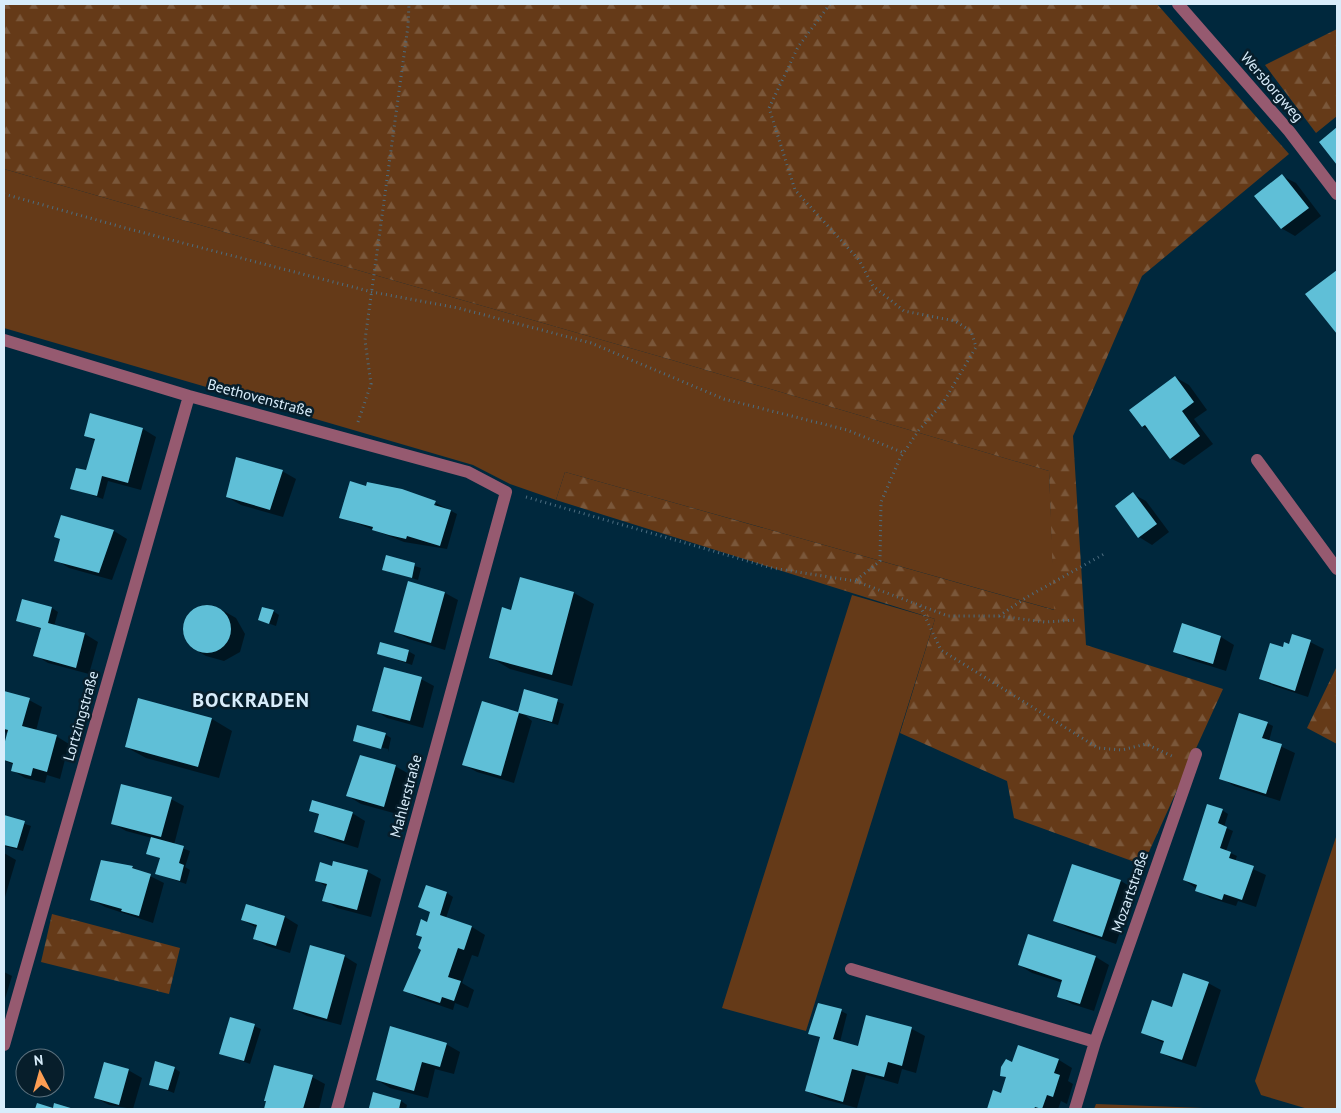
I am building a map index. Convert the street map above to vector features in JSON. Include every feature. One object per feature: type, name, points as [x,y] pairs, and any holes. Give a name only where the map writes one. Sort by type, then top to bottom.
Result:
[{"type":"street","name":"Wersborgweg","points":[[1178,4],[1289,132],[1337,194]]},
{"type":"street","name":"Beethovenstraße","points":[[4,340],[189,396],[354,439],[468,472],[506,492]]},
{"type":"street","name":"Lortzingstraße","points":[[4,1045],[189,396]]},
{"type":"street","points":[[1257,460],[1337,570]]},
{"type":"street","name":"Mahlerstraße","points":[[337,1109],[506,492]]},
{"type":"street","name":"Mozartstraße","points":[[1075,1109],[1095,1042],[1196,754]]},
{"type":"street","points":[[852,969],[1095,1042]]},
{"type":"path","points":[[354,439],[371,384],[365,340],[408,26],[409,4]]},
{"type":"path","points":[[830,4],[798,47],[769,108],[795,190],[858,260],[873,286],[904,311],[955,321],[971,331],[976,347],[943,403],[919,430],[904,452],[881,502],[880,560],[856,581]]},
{"type":"path","points":[[4,194],[372,292],[458,308],[591,343],[724,398],[847,430],[904,452]]},
{"type":"path","points":[[506,492],[772,568],[856,581],[948,616],[998,616],[1022,621],[1077,620]]},
{"type":"path","points":[[998,616],[1027,597],[1104,554]]},
{"type":"path","points":[[919,605],[941,650],[1098,748],[1122,750],[1146,744],[1179,759],[1196,754]]},
{"type":"green space","points":[[4,4],[1157,4],[1289,154],[1142,276],[1073,436],[1086,645],[1223,689],[1143,865],[1014,818],[1007,781],[900,733],[935,619],[556,500],[565,472],[1054,610],[1049,471],[665,358],[4,169]]},
{"type":"green space","points":[[1337,29],[1337,116],[1316,133],[1265,65]]},
{"type":"green space","points":[[4,169],[665,358],[1049,471],[1055,610],[565,472],[556,500],[510,484],[473,465],[4,328]]},
{"type":"green space","points":[[852,595],[935,619],[806,1031],[722,1008]]},
{"type":"green space","points":[[1337,666],[1337,744],[1307,728]]},
{"type":"green space","points":[[1337,834],[1337,1109],[1308,1109],[1261,1095],[1255,1081]]},
{"type":"green space","points":[[52,914],[180,948],[169,994],[41,962]]},
{"type":"green space","points":[[1096,1104],[1204,1108],[1205,1109],[1094,1109]]},
{"type":"building","points":[[1337,127],[1337,165],[1319,142]]},
{"type":"building","points":[[1282,174],[1309,208],[1281,229],[1254,196]]},
{"type":"building","points":[[1337,270],[1337,334],[1305,294]]},
{"type":"building","points":[[1175,376],[1194,402],[1182,411],[1200,436],[1170,459],[1145,425],[1142,427],[1129,410]]},
{"type":"building","points":[[90,413],[143,428],[128,483],[102,476],[97,496],[70,489],[76,468],[86,470],[95,439],[84,436]]},
{"type":"building","points":[[236,457],[283,470],[270,510],[226,497]]},
{"type":"building","points":[[350,481],[366,486],[367,482],[402,489],[436,501],[434,505],[451,510],[440,546],[407,536],[406,539],[389,535],[372,530],[373,527],[339,518]]},
{"type":"building","points":[[1133,492],[1157,524],[1138,538],[1115,506]]},
{"type":"building","points":[[61,515],[114,530],[99,573],[54,561],[60,539],[54,537]]},
{"type":"building","points":[[386,555],[415,563],[412,578],[382,570]]},
{"type":"building","points":[[520,577],[574,592],[552,675],[489,658],[502,607],[511,610]]},
{"type":"building","points":[[408,581],[445,592],[431,643],[394,632]]},
{"type":"building","points":[[22,599],[52,607],[48,623],[85,633],[76,668],[33,656],[41,628],[16,621]]},
{"type":"building","points":[[202,605],[212,605],[224,612],[231,624],[231,634],[224,646],[212,653],[202,653],[194,649],[187,642],[183,634],[183,624],[187,616],[194,609]]},
{"type":"building","points":[[262,607],[274,610],[269,624],[258,620]]},
{"type":"building","points":[[1182,623],[1221,636],[1213,664],[1173,652]]},
{"type":"building","points":[[1292,634],[1311,640],[1295,691],[1259,679],[1270,643],[1283,647],[1284,642],[1289,644]]},
{"type":"building","points":[[380,642],[409,650],[406,662],[377,654]]},
{"type":"building","points":[[384,667],[422,677],[410,721],[372,711]]},
{"type":"building","points":[[524,689],[558,699],[552,722],[519,713],[501,776],[462,765],[482,701],[518,712]]},
{"type":"building","points":[[4,691],[30,698],[22,726],[57,735],[47,772],[33,768],[31,776],[11,771],[13,763],[4,760],[4,745],[8,730],[4,729]]},
{"type":"building","points":[[138,698],[212,718],[198,767],[125,747]]},
{"type":"building","points":[[1239,713],[1268,722],[1262,738],[1282,744],[1266,794],[1219,779]]},
{"type":"building","points":[[357,725],[386,733],[381,749],[353,741]]},
{"type":"building","points":[[360,755],[396,765],[384,807],[346,796]]},
{"type":"building","points":[[121,784],[172,797],[161,837],[111,824]]},
{"type":"building","points":[[312,800],[353,812],[344,841],[314,832],[319,814],[309,811]]},
{"type":"building","points":[[1207,804],[1223,809],[1218,823],[1227,827],[1220,848],[1231,852],[1229,858],[1254,866],[1242,900],[1224,894],[1222,900],[1195,891],[1197,885],[1183,880]]},
{"type":"building","points":[[4,815],[25,821],[17,848],[4,845]]},
{"type":"building","points":[[151,837],[184,846],[179,863],[184,865],[180,881],[155,874],[160,858],[146,854]]},
{"type":"building","points":[[101,860],[133,866],[132,868],[151,874],[139,916],[90,900]]},
{"type":"building","points":[[333,861],[368,870],[357,910],[322,901],[327,884],[315,881],[320,862],[332,866]]},
{"type":"building","points":[[1072,864],[1121,880],[1102,937],[1053,921]]},
{"type":"building","points":[[426,885],[447,892],[440,915],[472,926],[464,950],[458,948],[448,977],[461,981],[454,1001],[442,997],[440,1003],[403,991],[421,950],[418,948],[422,937],[416,935],[421,919],[427,922],[430,912],[418,907]]},
{"type":"building","points":[[246,904],[285,916],[276,946],[253,939],[257,925],[241,920]]},
{"type":"building","points":[[1028,934],[1096,956],[1080,1004],[1057,997],[1062,980],[1018,965]]},
{"type":"building","points":[[310,945],[345,955],[327,1019],[293,1009]]},
{"type":"building","points":[[1183,973],[1209,982],[1182,1060],[1160,1053],[1164,1041],[1141,1033],[1152,1000],[1172,1007]]},
{"type":"building","points":[[818,1003],[842,1009],[833,1039],[858,1046],[866,1015],[912,1027],[902,1066],[888,1062],[884,1077],[852,1069],[843,1102],[805,1091],[820,1037],[808,1034]]},
{"type":"building","points":[[230,1017],[255,1024],[244,1061],[219,1054]]},
{"type":"building","points":[[390,1026],[447,1043],[440,1067],[422,1062],[414,1091],[376,1080]]},
{"type":"building","points":[[1018,1045],[1059,1059],[1054,1073],[1060,1075],[1053,1097],[1047,1095],[1042,1109],[1035,1107],[1034,1109],[987,1109],[993,1090],[1001,1093],[1006,1077],[1000,1076],[1001,1067],[1006,1059],[1012,1062]]},
{"type":"building","points":[[155,1061],[175,1067],[168,1090],[149,1085]]},
{"type":"building","points":[[104,1062],[129,1069],[119,1105],[94,1098]]},
{"type":"building","points":[[274,1065],[313,1075],[303,1109],[264,1109],[266,1101],[264,1101]]},
{"type":"building","points":[[373,1092],[401,1100],[399,1109],[369,1108]]},
{"type":"building","points":[[37,1103],[53,1108],[54,1103],[74,1109],[35,1109]]},
{"type":"district","name":"BOCKRADEN","points":[[251,700]]}]
